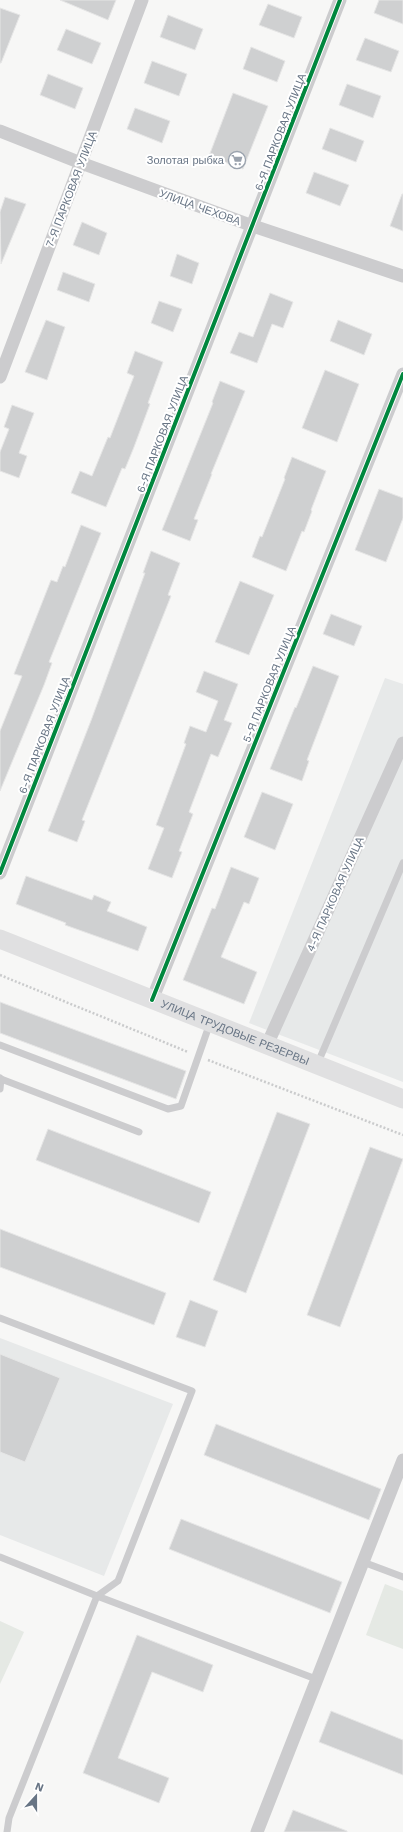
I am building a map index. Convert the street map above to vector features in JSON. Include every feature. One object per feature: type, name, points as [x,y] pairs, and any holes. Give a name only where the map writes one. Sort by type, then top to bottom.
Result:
[{"type":"main road","name":"УЛИЦА ТРУДОВЫЕ РЕЗЕРВЫ","points":[[0,940],[403,1099]]},
{"type":"street","name":"7-Я ПАРКОВАЯ УЛИЦА","points":[[0,377],[142,0]]},
{"type":"street","name":"6-Я ПАРКОВАЯ УЛИЦА","points":[[0,873],[340,0]]},
{"type":"street","name":"УЛИЦА ЧЕХОВА","points":[[0,131],[81,163],[253,226],[403,276]]},
{"type":"street","name":"5-Я ПАРКОВАЯ УЛИЦА","points":[[152,1000],[403,374]]},
{"type":"street","name":"4-Я ПАРКОВАЯ УЛИЦА","points":[[266,1045],[403,743]]},
{"type":"street","points":[[257,1832],[403,1460]]},
{"type":"lane","points":[[317,1065],[403,863]]},
{"type":"lane","points":[[0,1045],[168,1109],[181,1106],[210,1023]]},
{"type":"lane","points":[[0,1089],[1,1078],[139,1132]]},
{"type":"lane","points":[[0,1318],[192,1391],[118,1581],[97,1596],[9,1818],[7,1832]]},
{"type":"lane","points":[[0,1557],[97,1596],[316,1679]]},
{"type":"lane","points":[[363,1562],[403,1577]]},
{"type":"shaded area","points":[[385,678],[403,684],[403,1082],[249,1023]]},
{"type":"shaded area","points":[[0,1338],[173,1404],[104,1576],[0,1535]]},
{"type":"shaded area","points":[[385,1584],[403,1591],[403,1649],[366,1635]]},
{"type":"shaded area","points":[[0,1621],[24,1632],[0,1684]]},
{"type":"building","points":[[60,0],[116,0],[108,20]]},
{"type":"building","points":[[379,0],[403,0],[403,24],[374,13]]},
{"type":"building","points":[[268,4],[302,17],[294,38],[259,25]]},
{"type":"building","points":[[0,8],[20,15],[1,63],[0,63]]},
{"type":"building","points":[[168,15],[203,29],[195,50],[160,37]]},
{"type":"building","points":[[66,29],[101,43],[92,64],[57,50]]},
{"type":"building","points":[[365,38],[399,51],[391,72],[356,60]]},
{"type":"building","points":[[251,47],[285,61],[277,82],[243,69]]},
{"type":"building","points":[[152,61],[187,74],[179,96],[144,83]]},
{"type":"building","points":[[48,74],[83,88],[75,109],[40,95]]},
{"type":"building","points":[[347,84],[381,96],[373,118],[339,105]]},
{"type":"building","points":[[233,93],[268,106],[243,169],[209,156]]},
{"type":"building","points":[[135,108],[170,121],[162,143],[127,129]]},
{"type":"building","points":[[330,128],[364,141],[356,162],[322,149]]},
{"type":"building","points":[[314,172],[349,185],[340,206],[306,193]]},
{"type":"building","points":[[403,194],[403,231],[390,226]]},
{"type":"building","points":[[5,197],[26,204],[1,264],[0,212]]},
{"type":"building","points":[[82,222],[107,233],[99,255],[73,245]]},
{"type":"building","points":[[177,254],[199,263],[192,284],[170,276]]},
{"type":"building","points":[[63,272],[95,284],[89,302],[57,290]]},
{"type":"building","points":[[270,293],[293,302],[283,328],[272,324],[257,363],[230,353],[239,332],[253,337]]},
{"type":"building","points":[[159,301],[182,309],[173,332],[151,323]]},
{"type":"building","points":[[46,320],[65,327],[47,380],[25,372]]},
{"type":"building","points":[[338,320],[372,334],[364,355],[330,341]]},
{"type":"building","points":[[135,351],[163,362],[148,403],[150,404],[134,447],[125,469],[122,468],[106,507],[71,493],[80,471],[92,476],[108,437],[110,438],[134,376],[127,373]]},
{"type":"building","points":[[325,370],[359,384],[337,442],[302,428]]},
{"type":"building","points":[[220,381],[245,391],[194,519],[198,520],[190,541],[162,530],[213,403],[212,402]]},
{"type":"building","points":[[12,405],[34,413],[19,453],[27,456],[19,478],[0,471],[0,452],[9,429],[4,427]]},
{"type":"building","points":[[292,457],[326,471],[304,532],[302,531],[286,571],[252,557],[260,536],[262,537]]},
{"type":"building","points":[[379,489],[403,498],[403,518],[386,562],[355,550]]},
{"type":"building","points":[[81,525],[101,533],[49,662],[52,663],[44,685],[0,791],[0,731],[22,676],[14,674],[51,580],[57,582],[63,566],[65,567]]},
{"type":"building","points":[[151,551],[180,563],[168,595],[171,596],[82,820],[85,821],[77,842],[48,831],[92,718],[145,573],[143,573]]},
{"type":"building","points":[[240,581],[274,595],[249,655],[215,642]]},
{"type":"building","points":[[331,614],[362,626],[354,646],[323,634]]},
{"type":"building","points":[[313,666],[339,676],[307,760],[309,761],[302,781],[270,769]]},
{"type":"building","points":[[204,671],[238,684],[224,720],[232,723],[218,757],[211,754],[189,812],[193,814],[179,851],[182,852],[172,878],[148,869],[164,828],[156,825],[186,744],[184,743],[190,726],[206,732],[218,701],[196,692]]},
{"type":"building","points":[[262,792],[293,804],[275,850],[244,837]]},
{"type":"building","points":[[231,867],[259,878],[249,904],[244,902],[221,957],[257,972],[244,1004],[183,980],[212,908],[215,909]]},
{"type":"building","points":[[26,876],[92,900],[94,895],[111,902],[107,911],[147,927],[138,951],[65,925],[66,923],[16,904]]},
{"type":"building","points":[[0,1002],[186,1071],[176,1099],[0,1033]]},
{"type":"building","points":[[277,1112],[310,1124],[246,1293],[213,1280]]},
{"type":"building","points":[[48,1129],[211,1192],[199,1223],[36,1160]]},
{"type":"building","points":[[370,1147],[403,1159],[340,1327],[307,1315]]},
{"type":"building","points":[[0,1229],[166,1293],[154,1325],[0,1267]]},
{"type":"building","points":[[190,1300],[218,1311],[205,1347],[176,1337]]},
{"type":"building","points":[[0,1354],[60,1378],[25,1462],[0,1452]]},
{"type":"building","points":[[216,1424],[381,1489],[369,1520],[204,1455]]},
{"type":"building","points":[[181,1519],[342,1582],[330,1613],[169,1549]]},
{"type":"building","points":[[137,1635],[213,1665],[203,1692],[152,1672],[118,1758],[169,1778],[159,1803],[83,1773]]},
{"type":"building","points":[[331,1711],[403,1740],[403,1775],[319,1742]]},
{"type":"building","points":[[293,1810],[347,1831],[347,1832],[284,1832]]},
{"type":"cycle path","points":[[0,873],[340,0]]},
{"type":"cycle path","points":[[152,1000],[403,374]]},
{"type":"place","name":"Золотая рыбка","points":[[237,160]]}]
